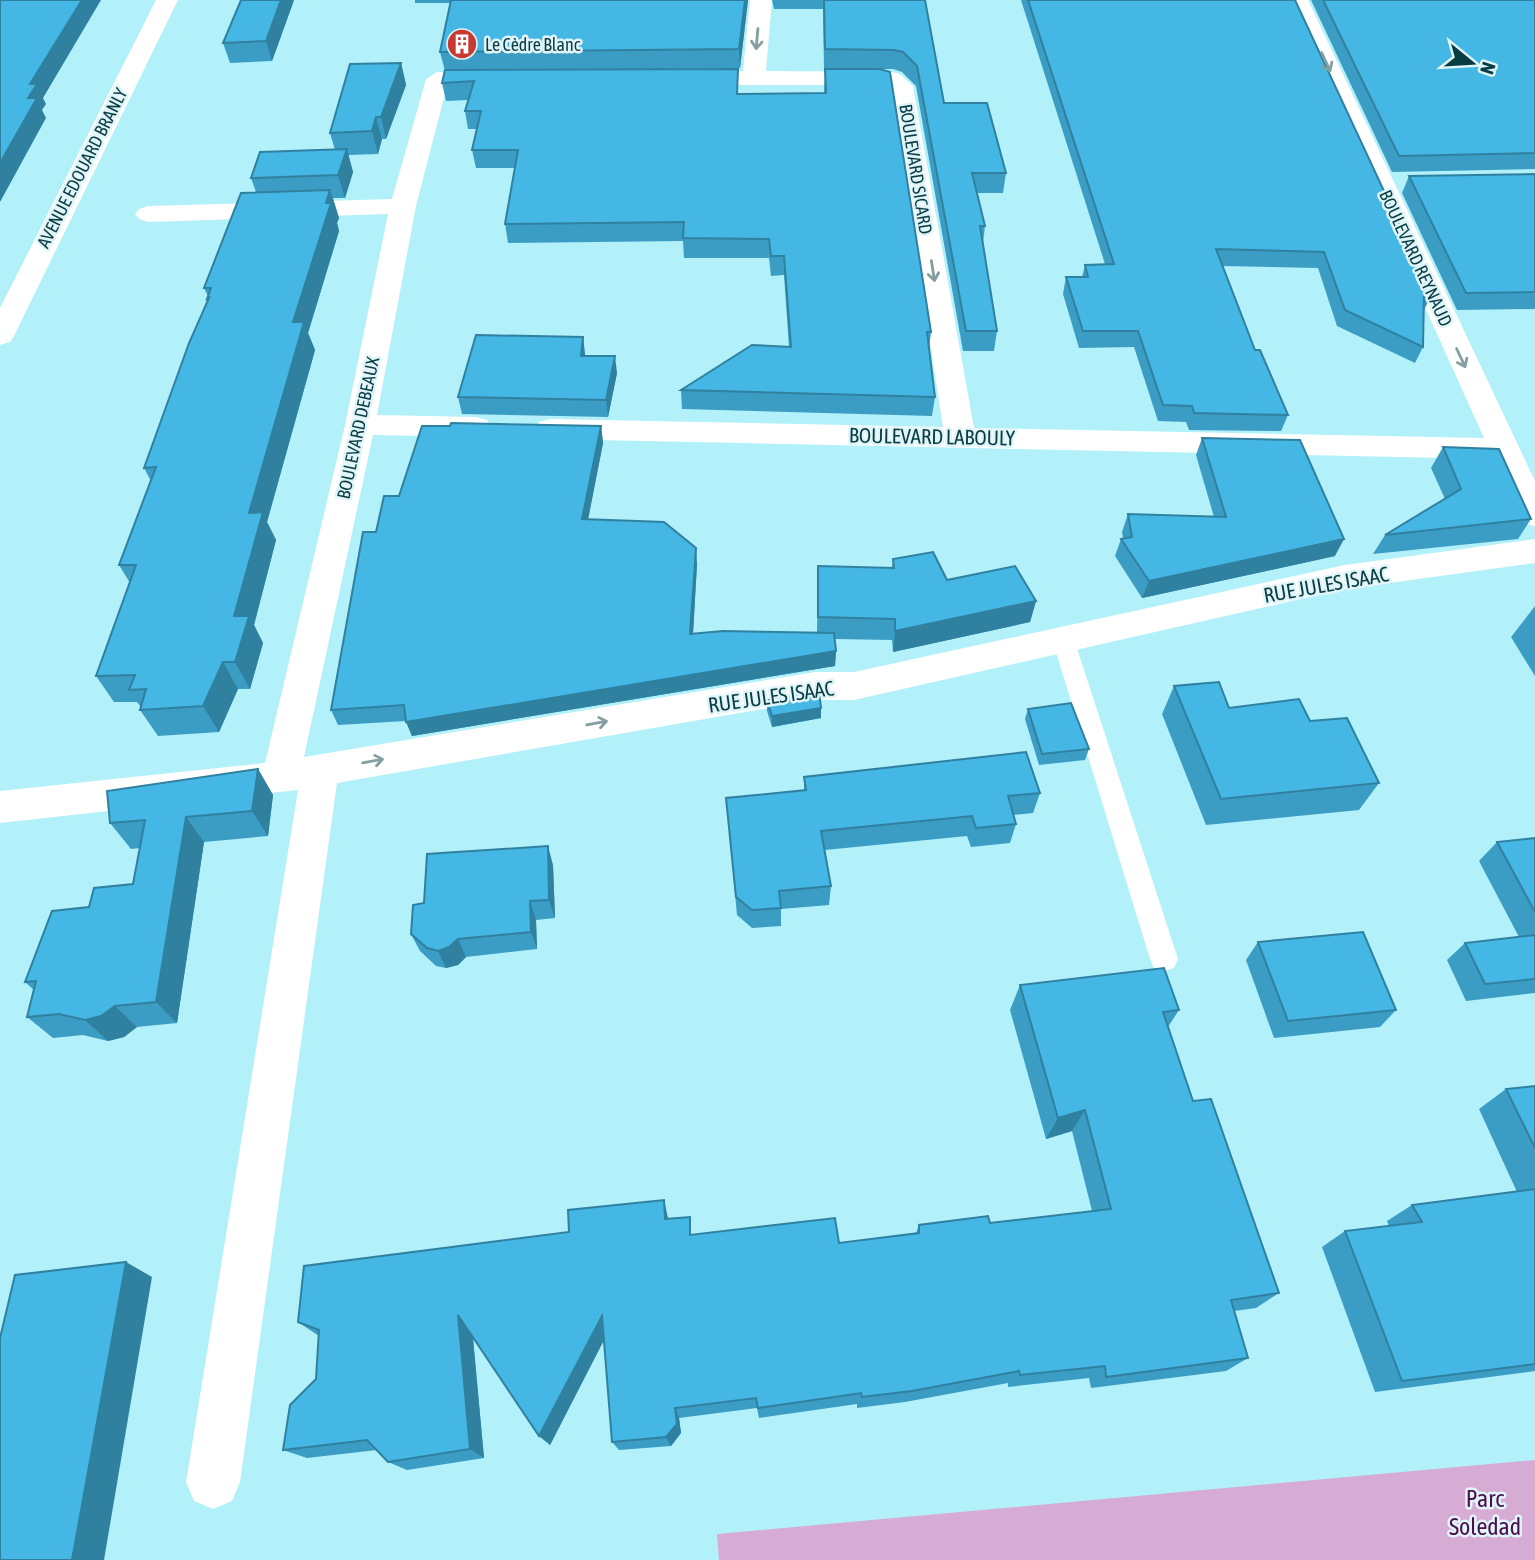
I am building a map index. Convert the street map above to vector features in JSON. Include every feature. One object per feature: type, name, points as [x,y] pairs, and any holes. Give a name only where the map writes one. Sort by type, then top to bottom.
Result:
[{"type":"street","name":"AVENUE EDOUARD BRANLY","points":[[0,336],[167,0]]},
{"type":"street","points":[[658,79],[754,78],[761,0]]},
{"type":"street","name":"BOULEVARD REYNAUD","points":[[1297,0],[1535,515]]},
{"type":"street","name":"BOULEVARD SICARD","points":[[754,78],[879,78],[892,79],[902,86],[960,436]]},
{"type":"street","name":"BOULEVARD DEBEAUX","points":[[213,1482],[301,774],[360,425],[403,206],[437,79],[520,79]]},
{"type":"street","points":[[1382,183],[1409,183]]},
{"type":"street","points":[[148,214],[403,206]]},
{"type":"street","name":"BOULEVARD LABOULY","points":[[360,425],[1503,449]]},
{"type":"street","name":"RUE JULES ISAAC","points":[[0,807],[301,774],[815,686],[854,686],[1345,577],[1535,551]]},
{"type":"lane","points":[[1063,639],[1164,959]]},
{"type":"green space","name":"Parc Soledad","points":[[1535,1460],[1535,1560],[719,1560],[717,1534]]},
{"type":"building","points":[[0,0],[82,0],[30,84],[37,84],[28,98],[37,98],[0,163]]},
{"type":"building","points":[[241,0],[281,0],[266,41],[223,43]]},
{"type":"building","points":[[451,0],[745,0],[739,49],[440,52]]},
{"type":"building","points":[[824,0],[925,0],[944,103],[987,103],[1006,173],[972,173],[985,226],[980,226],[997,331],[966,331],[917,66],[903,52],[894,50],[825,49]]},
{"type":"building","points":[[1028,0],[1295,0],[1432,294],[1424,294],[1423,347],[1345,310],[1324,252],[1216,249],[1255,350],[1260,350],[1288,415],[1194,413],[1192,406],[1163,405],[1138,331],[1083,331],[1066,277],[1088,277],[1085,265],[1114,264]]},
{"type":"building","points":[[1323,0],[1535,0],[1535,153],[1399,156]]},
{"type":"building","points":[[401,63],[381,117],[376,117],[372,131],[330,133],[350,64]]},
{"type":"building","points":[[738,69],[737,94],[826,93],[825,69],[880,69],[890,72],[931,332],[927,332],[935,397],[681,390],[752,345],[791,347],[784,256],[771,256],[769,239],[683,238],[684,222],[505,224],[518,150],[472,150],[481,111],[465,111],[474,81],[442,83],[445,70]]},
{"type":"building","points":[[347,149],[338,175],[251,178],[260,152]]},
{"type":"building","points":[[1535,174],[1535,292],[1466,293],[1409,176]]},
{"type":"building","points":[[330,190],[326,203],[331,203],[293,322],[304,322],[249,513],[263,512],[234,616],[249,616],[235,662],[223,662],[203,706],[140,710],[146,689],[129,690],[135,675],[96,676],[136,565],[119,565],[156,467],[144,468],[189,343],[209,298],[207,299],[211,288],[204,288],[241,193]]},
{"type":"building","points":[[476,335],[583,337],[581,356],[615,356],[606,400],[458,397]]},
{"type":"building","points":[[451,423],[601,426],[582,519],[664,522],[696,548],[690,634],[723,631],[834,633],[836,651],[406,722],[404,705],[331,710],[363,532],[376,532],[384,496],[399,496],[422,426],[450,426]]},
{"type":"building","points":[[1202,438],[1300,440],[1344,539],[1149,581],[1121,539],[1132,537],[1128,514],[1226,517]]},
{"type":"building","points":[[1443,447],[1499,449],[1531,519],[1385,535],[1461,489]]},
{"type":"building","points":[[933,552],[947,580],[1015,566],[1036,601],[895,631],[895,619],[818,617],[818,566],[894,568],[893,559]]},
{"type":"building","points":[[1219,682],[1229,708],[1299,699],[1310,721],[1347,718],[1379,783],[1221,799],[1174,686]]},
{"type":"building","points":[[819,692],[821,708],[772,716],[767,700]]},
{"type":"building","points":[[1071,703],[1089,749],[1042,754],[1028,709]]},
{"type":"building","points":[[1026,752],[1040,793],[1008,796],[1016,824],[976,828],[972,816],[821,831],[831,886],[779,891],[781,908],[752,910],[736,897],[726,798],[806,790],[804,777]]},
{"type":"building","points":[[258,769],[252,811],[186,817],[156,1002],[115,1006],[101,1016],[85,1020],[59,1014],[27,1017],[36,981],[25,982],[52,911],[89,907],[94,888],[133,884],[145,820],[110,823],[107,791]]},
{"type":"building","points":[[1535,838],[1535,912],[1497,842]]},
{"type":"building","points":[[548,846],[549,900],[530,901],[531,932],[458,939],[449,947],[438,951],[427,948],[411,934],[413,905],[424,903],[427,854]]},
{"type":"building","points":[[1363,932],[1396,1010],[1288,1021],[1258,942]]},
{"type":"building","points":[[1535,935],[1535,979],[1485,984],[1465,943]]},
{"type":"building","points":[[1164,968],[1179,1010],[1163,1012],[1193,1101],[1211,1099],[1279,1293],[1231,1300],[1248,1358],[1106,1377],[1105,1366],[1020,1375],[1019,1371],[912,1391],[862,1397],[861,1393],[758,1408],[756,1398],[675,1408],[677,1424],[666,1437],[612,1442],[602,1316],[539,1436],[458,1315],[470,1449],[388,1462],[367,1440],[283,1450],[290,1405],[316,1379],[319,1330],[298,1322],[304,1266],[569,1232],[568,1210],[664,1200],[665,1219],[690,1217],[690,1235],[835,1218],[839,1243],[919,1233],[919,1225],[988,1216],[990,1223],[1111,1209],[1085,1110],[1058,1118],[1020,985]]},
{"type":"building","points":[[1535,1086],[1535,1148],[1506,1089]]},
{"type":"building","points":[[1535,1189],[1535,1364],[1402,1381],[1345,1231],[1422,1222],[1412,1205]]},
{"type":"building","points":[[126,1262],[72,1560],[0,1560],[0,1338],[15,1275]]},
{"type":"place","name":"Le Cèdre Blanc","points":[[462,44]]}]
